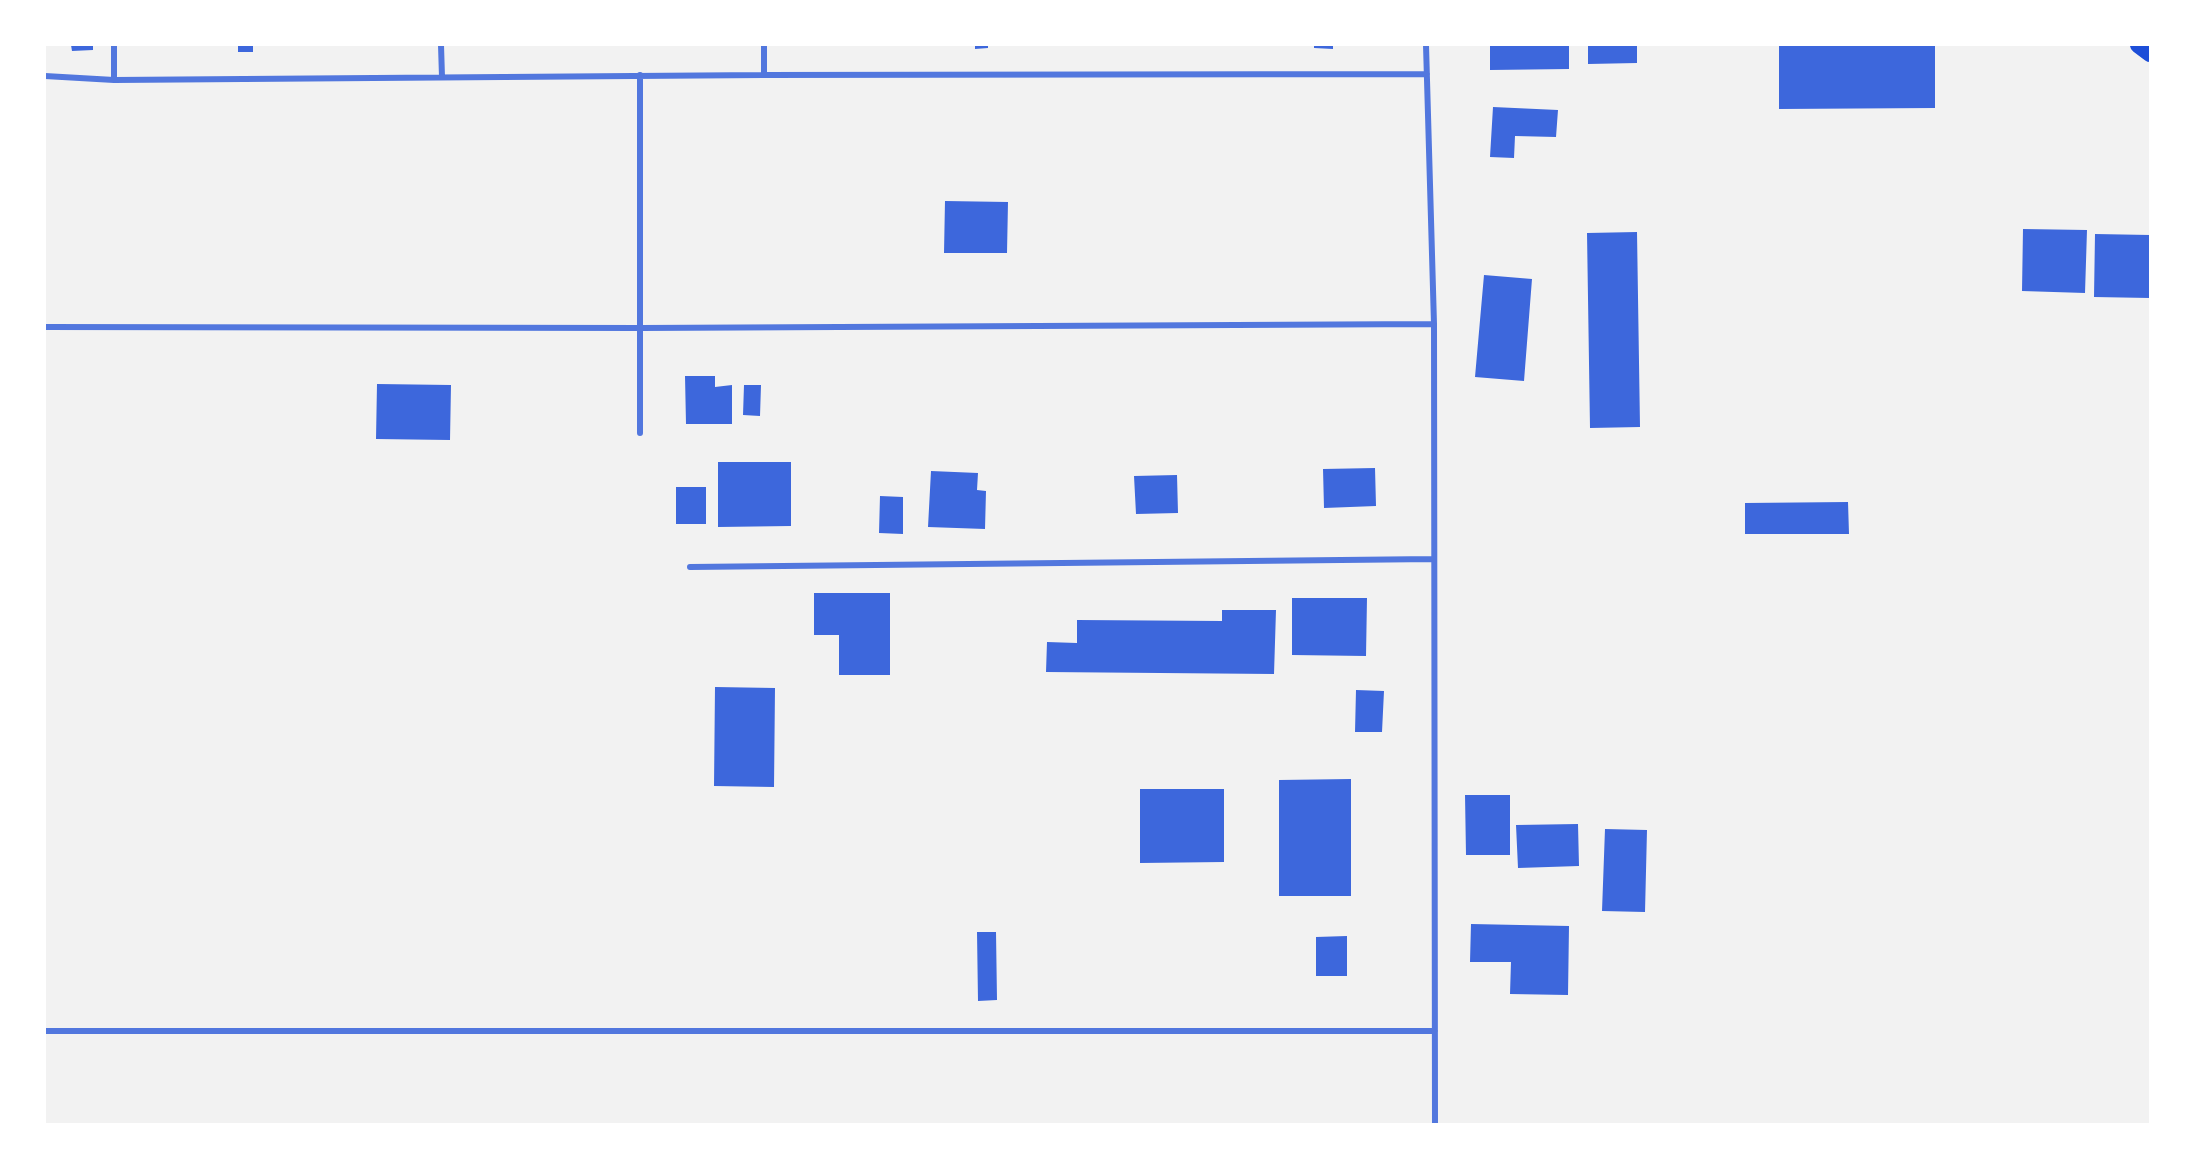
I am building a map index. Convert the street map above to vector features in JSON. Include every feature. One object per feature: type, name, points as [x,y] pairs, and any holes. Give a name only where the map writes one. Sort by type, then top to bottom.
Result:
[{"type":"highway","points":[[2138,45],[2150,54]]},
{"type":"street","points":[[114,45],[114,80]]},
{"type":"street","points":[[441,45],[441,76]]},
{"type":"street","points":[[764,45],[764,75]]},
{"type":"street","points":[[1426,45],[1434,324],[1435,1124]]},
{"type":"street","points":[[45,76],[114,80],[640,75],[1426,74]]},
{"type":"street","points":[[640,75],[640,433]]},
{"type":"street","points":[[45,327],[641,328],[1434,324]]},
{"type":"street","points":[[690,567],[1434,559]]},
{"type":"street","points":[[45,1031],[1435,1031]]},
{"type":"building","points":[[71,45],[93,45],[93,50],[72,51]]},
{"type":"building","points":[[238,45],[253,45],[253,52],[238,52]]},
{"type":"building","points":[[975,45],[988,45],[988,48],[975,49]]},
{"type":"building","points":[[1314,45],[1333,45],[1333,49],[1314,48]]},
{"type":"building","points":[[1490,45],[1569,45],[1569,69],[1490,70]]},
{"type":"building","points":[[1588,45],[1637,45],[1637,63],[1588,64]]},
{"type":"building","points":[[1779,45],[1935,45],[1935,108],[1779,109]]},
{"type":"building","points":[[1493,107],[1558,110],[1556,137],[1515,136],[1514,158],[1490,157]]},
{"type":"building","points":[[945,201],[1008,202],[1007,253],[944,253]]},
{"type":"building","points":[[2023,229],[2087,230],[2085,293],[2022,291]]},
{"type":"building","points":[[1637,232],[1640,427],[1590,428],[1587,233]]},
{"type":"building","points":[[2095,234],[2150,235],[2150,298],[2094,297]]},
{"type":"building","points":[[1484,275],[1532,279],[1524,381],[1475,377]]},
{"type":"building","points":[[685,376],[715,376],[715,387],[732,385],[732,424],[686,424]]},
{"type":"building","points":[[377,384],[451,385],[450,440],[376,439]]},
{"type":"building","points":[[744,385],[761,385],[760,416],[743,415]]},
{"type":"building","points":[[718,462],[791,462],[791,526],[718,527]]},
{"type":"building","points":[[1375,468],[1376,506],[1324,508],[1323,469]]},
{"type":"building","points":[[931,471],[978,473],[977,490],[986,491],[985,529],[928,527]]},
{"type":"building","points":[[1177,475],[1178,513],[1136,514],[1134,476]]},
{"type":"building","points":[[676,487],[706,487],[706,524],[676,524]]},
{"type":"building","points":[[880,496],[903,497],[903,534],[879,533]]},
{"type":"building","points":[[1848,502],[1849,534],[1745,534],[1745,503]]},
{"type":"building","points":[[814,593],[890,593],[890,675],[839,675],[839,635],[814,635]]},
{"type":"building","points":[[1292,598],[1367,598],[1366,656],[1292,655]]},
{"type":"building","points":[[1222,610],[1276,610],[1274,674],[1046,672],[1047,642],[1077,643],[1077,620],[1222,621]]},
{"type":"building","points":[[715,687],[775,688],[774,787],[714,786]]},
{"type":"building","points":[[1356,690],[1384,691],[1382,732],[1355,732]]},
{"type":"building","points":[[1351,779],[1351,896],[1279,896],[1279,780]]},
{"type":"building","points":[[1140,789],[1224,789],[1224,862],[1140,863]]},
{"type":"building","points":[[1465,795],[1510,795],[1510,855],[1466,855]]},
{"type":"building","points":[[1578,824],[1579,866],[1518,868],[1516,825]]},
{"type":"building","points":[[1605,829],[1647,830],[1645,912],[1602,911]]},
{"type":"building","points":[[1471,924],[1569,926],[1568,995],[1510,994],[1511,962],[1470,962]]},
{"type":"building","points":[[977,932],[996,932],[997,1000],[978,1001]]},
{"type":"building","points":[[1347,936],[1347,976],[1316,976],[1316,937]]}]
